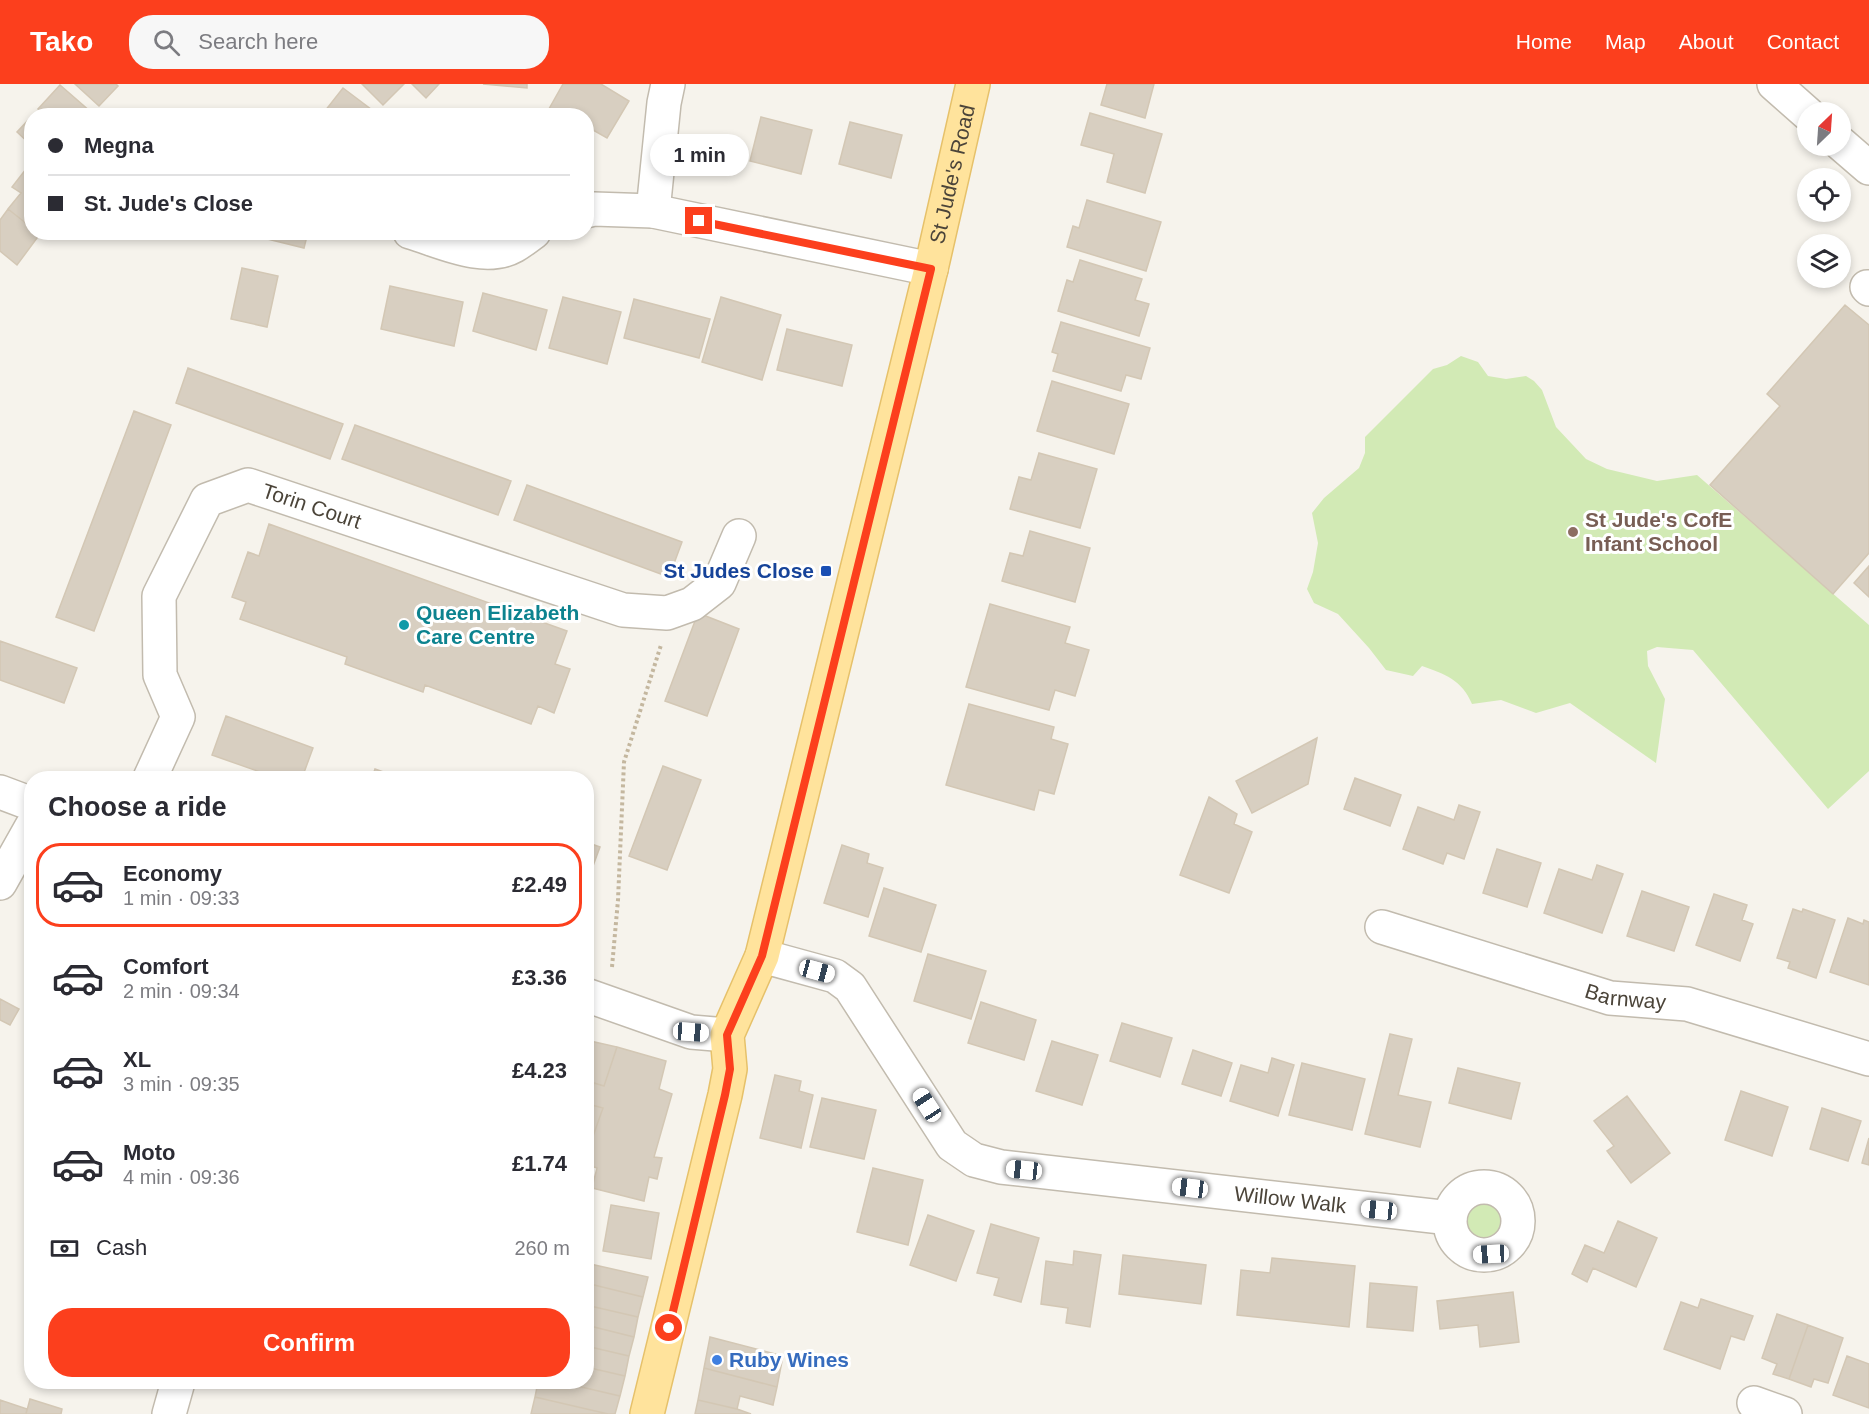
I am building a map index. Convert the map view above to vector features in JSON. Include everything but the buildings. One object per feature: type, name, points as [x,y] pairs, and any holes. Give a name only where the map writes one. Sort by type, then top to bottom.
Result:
[{"type":"main road","name":"St Jude's Road","points":[[647,1414],[725,1095],[730,1069],[727,1035],[762,956],[931,269],[972,84]]},
{"type":"street","points":[[653,211],[668,84]]},
{"type":"street","points":[[1774,84],[1797,104]]},
{"type":"street","points":[[1851,152],[1869,168]]},
{"type":"street","points":[[594,208],[653,211],[931,269]]},
{"type":"street","points":[[437,240],[467,249],[491,252],[513,247],[523,240]]},
{"type":"street","name":"Torin Court","points":[[153,771],[178,717],[160,675],[159,596],[207,500],[249,485],[623,610],[667,613]]},
{"type":"street","points":[[667,613],[692,604],[719,583],[739,536]]},
{"type":"street","points":[[0,792],[24,801]]},
{"type":"street","points":[[0,884],[24,840]]},
{"type":"street","name":"Barnway","points":[[1382,927],[1610,999],[1687,1004],[1869,1059]]},
{"type":"street","name":"Willow Walk","points":[[762,956],[835,976],[850,987],[952,1145],[974,1160],[1001,1167],[1450,1218]]},
{"type":"street","points":[[594,998],[691,1032],[727,1035]]},
{"type":"street","points":[[170,1414],[176,1389]]},
{"type":"street","points":[[1754,1403],[1785,1414]]},
{"type":"path","points":[[611,971],[618,900],[624,762],[666,629],[667,613]]},
{"type":"green space","points":[[1461,356],[1478,362],[1488,376],[1506,379],[1526,376],[1534,381],[1542,390],[1556,427],[1586,459],[1607,469],[1657,481],[1697,475],[1869,625],[1869,771],[1828,809],[1693,650],[1657,647],[1647,651],[1648,666],[1665,699],[1656,763],[1570,703],[1536,713],[1501,700],[1472,704],[1458,684],[1438,672],[1422,666],[1413,676],[1386,670],[1338,614],[1314,603],[1307,589],[1313,572],[1318,543],[1312,513],[1324,498],[1359,468],[1365,453],[1365,437],[1433,369],[1447,365]]},
{"type":"green space","points":[[1484,1200],[1499,1206],[1505,1221],[1499,1236],[1484,1242],[1469,1236],[1463,1221],[1469,1206]]},
{"type":"place","name":"St Jude's CofE Infant School","points":[[1573,532]]},
{"type":"place","name":"St Judes Close","points":[[826,571]]},
{"type":"place","name":"Queen Elizabeth Care Centre","points":[[404,625]]},
{"type":"place","name":"Ruby Wines","points":[[717,1360]]},
{"type":"route","points":[[669,1328],[725,1095],[730,1069],[727,1035],[762,956],[931,269],[699,221]]}]
